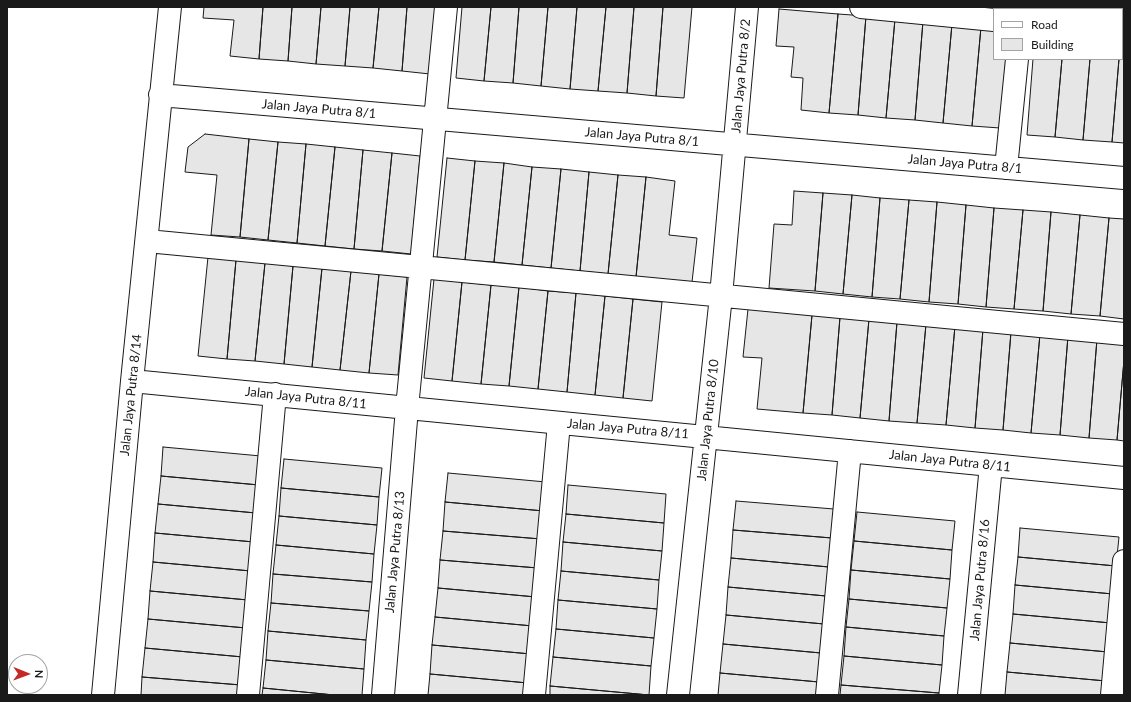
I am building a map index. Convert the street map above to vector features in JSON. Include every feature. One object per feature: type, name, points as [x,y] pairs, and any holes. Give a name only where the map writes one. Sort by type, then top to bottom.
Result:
[{"type":"street","name":"Jalan Jaya Putra 8/14","points":[[103,695],[132,381],[170,7]]},
{"type":"street","name":"Jalan Jaya Putra 8/13","points":[[383,695],[408,408],[446,7]]},
{"type":"street","name":"Jalan Jaya Putra 8/2","points":[[735,144],[747,7]]},
{"type":"street","points":[[861,7],[993,20]]},
{"type":"street","points":[[1006,168],[1017,60]]},
{"type":"street","name":"Jalan Jaya Putra 8/1","points":[[160,95],[1124,178]]},
{"type":"street","name":"Jalan Jaya Putra 8/10","points":[[678,695],[721,296],[735,144]]},
{"type":"street","points":[[147,240],[1124,334]]},
{"type":"street","name":"Jalan Jaya Putra 8/11","points":[[132,381],[1124,478]]},
{"type":"street","points":[[248,695],[276,394]]},
{"type":"street","points":[[534,695],[559,423]]},
{"type":"street","points":[[827,695],[850,451]]},
{"type":"street","name":"Jalan Jaya Putra 8/16","points":[[969,695],[991,465]]},
{"type":"street","points":[[1112,695],[1124,561]]},
{"type":"building","points":[[204,7],[263,7],[259,59],[230,56],[234,20],[203,18]]},
{"type":"building","points":[[263,7],[292,7],[288,61],[259,59]]},
{"type":"building","points":[[292,7],[321,7],[316,64],[288,61]]},
{"type":"building","points":[[321,7],[350,7],[345,66],[316,64]]},
{"type":"building","points":[[350,7],[379,7],[373,68],[345,66]]},
{"type":"building","points":[[379,7],[407,7],[402,71],[373,68]]},
{"type":"building","points":[[407,7],[436,7],[430,74],[402,71]]},
{"type":"building","points":[[462,7],[491,7],[484,81],[456,78]]},
{"type":"building","points":[[491,7],[519,7],[513,83],[484,81]]},
{"type":"building","points":[[519,7],[548,7],[541,86],[513,83]]},
{"type":"building","points":[[548,7],[577,7],[570,89],[541,86]]},
{"type":"building","points":[[577,7],[606,7],[598,91],[570,89]]},
{"type":"building","points":[[606,7],[634,7],[627,93],[598,91]]},
{"type":"building","points":[[634,7],[663,7],[656,96],[627,93]]},
{"type":"building","points":[[663,7],[692,7],[684,98],[656,96]]},
{"type":"building","points":[[1039,7],[1068,7],[1068,8]]},
{"type":"building","points":[[1068,7],[1096,7],[1096,8]]},
{"type":"building","points":[[1124,7],[1123,21],[1123,8],[1096,8]]},
{"type":"building","points":[[779,9],[838,14],[829,113],[801,110],[803,78],[791,77],[794,47],[776,46]]},
{"type":"building","points":[[838,14],[866,16],[858,115],[829,113]]},
{"type":"building","points":[[866,16],[895,19],[886,118],[858,115]]},
{"type":"building","points":[[895,19],[923,21],[915,120],[886,118]]},
{"type":"building","points":[[923,21],[952,24],[943,123],[915,120]]},
{"type":"building","points":[[952,24],[981,27],[972,126],[943,123]]},
{"type":"building","points":[[981,27],[993,28],[993,60],[1006,60],[1000,128],[972,126]]},
{"type":"building","points":[[1123,44],[1124,143],[1112,142],[1119,60],[1123,60]]},
{"type":"building","points":[[1033,60],[1062,60],[1055,137],[1027,135]]},
{"type":"building","points":[[1062,60],[1090,60],[1083,140],[1055,137]]},
{"type":"building","points":[[1090,60],[1119,60],[1112,142],[1083,140]]},
{"type":"building","points":[[205,134],[249,139],[240,237],[211,235],[217,175],[185,172],[188,147]]},
{"type":"building","points":[[249,139],[278,142],[268,240],[240,237]]},
{"type":"building","points":[[278,142],[306,144],[297,243],[268,240]]},
{"type":"building","points":[[306,144],[335,147],[325,246],[297,243]]},
{"type":"building","points":[[335,147],[363,150],[354,249],[325,246]]},
{"type":"building","points":[[363,150],[392,153],[382,251],[354,249]]},
{"type":"building","points":[[392,153],[420,156],[411,254],[382,251]]},
{"type":"building","points":[[447,158],[475,161],[465,260],[437,257]]},
{"type":"building","points":[[475,161],[504,163],[494,262],[465,260]]},
{"type":"building","points":[[504,163],[532,167],[522,265],[494,262]]},
{"type":"building","points":[[532,167],[561,169],[551,268],[522,265]]},
{"type":"building","points":[[561,169],[589,172],[580,271],[551,268]]},
{"type":"building","points":[[589,172],[618,175],[608,274],[580,271]]},
{"type":"building","points":[[618,175],[646,177],[636,277],[608,274]]},
{"type":"building","points":[[646,177],[675,181],[669,235],[697,238],[692,282],[636,277]]},
{"type":"building","points":[[794,191],[823,193],[815,291],[769,288],[774,224],[792,225]]},
{"type":"building","points":[[823,193],[852,195],[843,294],[815,291]]},
{"type":"building","points":[[852,195],[880,198],[872,297],[843,294]]},
{"type":"building","points":[[880,198],[909,200],[900,299],[872,297]]},
{"type":"building","points":[[909,200],[937,202],[929,302],[900,299]]},
{"type":"building","points":[[937,202],[966,205],[958,304],[929,302]]},
{"type":"building","points":[[966,205],[994,208],[986,307],[958,304]]},
{"type":"building","points":[[994,208],[1023,210],[1014,309],[986,307]]},
{"type":"building","points":[[1023,210],[1051,212],[1043,311],[1014,309]]},
{"type":"building","points":[[1051,212],[1080,215],[1071,314],[1043,311]]},
{"type":"building","points":[[1080,215],[1109,218],[1100,316],[1071,314]]},
{"type":"building","points":[[1109,218],[1124,219],[1124,319],[1100,316]]},
{"type":"building","points":[[208,257],[236,260],[227,359],[198,356]]},
{"type":"building","points":[[236,260],[265,263],[255,361],[227,359]]},
{"type":"building","points":[[265,263],[293,266],[284,364],[255,361]]},
{"type":"building","points":[[293,266],[322,268],[312,367],[284,364]]},
{"type":"building","points":[[322,268],[351,271],[340,370],[312,367]]},
{"type":"building","points":[[351,271],[379,274],[369,373],[340,370]]},
{"type":"building","points":[[379,274],[407,277],[398,375],[369,373]]},
{"type":"building","points":[[434,279],[462,282],[452,381],[424,378]]},
{"type":"building","points":[[462,282],[491,285],[481,384],[452,381]]},
{"type":"building","points":[[491,285],[519,287],[509,386],[481,384]]},
{"type":"building","points":[[519,287],[548,291],[538,389],[509,386]]},
{"type":"building","points":[[548,291],[576,293],[567,392],[538,389]]},
{"type":"building","points":[[576,293],[605,296],[595,395],[567,392]]},
{"type":"building","points":[[605,296],[633,299],[623,398],[595,395]]},
{"type":"building","points":[[633,299],[662,302],[652,401],[623,398]]},
{"type":"building","points":[[748,309],[812,315],[803,413],[757,409],[762,358],[743,357]]},
{"type":"building","points":[[812,315],[840,317],[832,415],[803,413]]},
{"type":"building","points":[[840,317],[869,319],[860,418],[832,415]]},
{"type":"building","points":[[869,319],[897,322],[889,421],[860,418]]},
{"type":"building","points":[[897,322],[926,324],[917,423],[889,421]]},
{"type":"building","points":[[926,324],[955,326],[946,425],[917,423]]},
{"type":"building","points":[[955,326],[983,329],[975,428],[946,425]]},
{"type":"building","points":[[983,329],[1011,332],[1003,430],[975,428]]},
{"type":"building","points":[[1011,332],[1040,334],[1031,433],[1003,430]]},
{"type":"building","points":[[1040,334],[1068,336],[1060,435],[1031,433]]},
{"type":"building","points":[[1068,336],[1097,339],[1089,438],[1060,435]]},
{"type":"building","points":[[1097,339],[1124,341],[1124,360],[1117,440],[1089,438]]},
{"type":"building","points":[[1124,360],[1124,441],[1117,440]]},
{"type":"building","points":[[163,447],[261,456],[259,485],[161,476]]},
{"type":"building","points":[[284,459],[382,468],[379,497],[281,488]]},
{"type":"building","points":[[448,473],[546,482],[544,511],[445,502]]},
{"type":"building","points":[[161,476],[259,485],[256,513],[158,504]]},
{"type":"building","points":[[568,485],[666,494],[664,523],[566,514]]},
{"type":"building","points":[[281,488],[379,497],[377,525],[279,516]]},
{"type":"building","points":[[736,501],[834,509],[832,538],[733,530]]},
{"type":"building","points":[[445,502],[544,511],[541,539],[443,531]]},
{"type":"building","points":[[158,504],[256,513],[254,542],[155,533]]},
{"type":"building","points":[[857,512],[955,521],[952,550],[854,541]]},
{"type":"building","points":[[566,514],[664,523],[662,551],[563,542]]},
{"type":"building","points":[[279,516],[377,525],[374,554],[276,545]]},
{"type":"building","points":[[1020,528],[1119,537],[1116,566],[1018,557]]},
{"type":"building","points":[[733,530],[832,538],[829,567],[731,558]]},
{"type":"building","points":[[443,531],[541,539],[538,568],[440,560]]},
{"type":"building","points":[[155,533],[254,542],[251,571],[153,562]]},
{"type":"building","points":[[854,541],[952,550],[950,579],[851,570]]},
{"type":"building","points":[[563,542],[662,551],[659,580],[561,571]]},
{"type":"building","points":[[276,545],[374,554],[372,582],[273,574]]},
{"type":"building","points":[[1018,557],[1116,566],[1113,594],[1015,585]]},
{"type":"building","points":[[731,558],[829,567],[826,596],[728,587]]},
{"type":"building","points":[[440,560],[538,568],[536,597],[438,588]]},
{"type":"building","points":[[153,562],[251,571],[248,600],[150,591]]},
{"type":"building","points":[[851,570],[950,579],[947,608],[849,599]]},
{"type":"building","points":[[561,571],[659,580],[657,609],[558,600]]},
{"type":"building","points":[[273,574],[372,582],[369,611],[271,603]]},
{"type":"building","points":[[1015,585],[1113,594],[1111,623],[1013,614]]},
{"type":"building","points":[[728,587],[826,596],[824,624],[726,615]]},
{"type":"building","points":[[438,588],[536,597],[533,626],[435,617]]},
{"type":"building","points":[[150,591],[248,600],[246,628],[148,619]]},
{"type":"building","points":[[849,599],[947,608],[944,636],[846,627]]},
{"type":"building","points":[[558,600],[657,609],[654,638],[556,629]]},
{"type":"building","points":[[271,603],[369,611],[366,640],[268,631]]},
{"type":"building","points":[[1013,614],[1111,623],[1108,652],[1010,643]]},
{"type":"building","points":[[726,615],[824,624],[821,653],[723,644]]},
{"type":"building","points":[[435,617],[533,626],[531,654],[432,645]]},
{"type":"building","points":[[148,619],[246,628],[243,657],[145,648]]},
{"type":"building","points":[[846,627],[944,636],[942,665],[844,656]]},
{"type":"building","points":[[556,629],[654,638],[651,666],[553,657]]},
{"type":"building","points":[[268,631],[366,640],[364,669],[266,660]]},
{"type":"building","points":[[1010,643],[1108,652],[1106,681],[1007,672]]},
{"type":"building","points":[[723,644],[821,653],[819,682],[720,673]]},
{"type":"building","points":[[432,645],[531,654],[528,683],[430,674]]},
{"type":"building","points":[[145,648],[243,657],[241,685],[142,677]]},
{"type":"building","points":[[844,656],[942,665],[939,693],[841,685]]},
{"type":"building","points":[[553,657],[651,666],[649,695],[550,686]]},
{"type":"building","points":[[266,660],[364,669],[362,695],[334,695],[263,688]]},
{"type":"building","points":[[1007,672],[1106,681],[1104,695],[1005,695]]},
{"type":"building","points":[[720,673],[819,682],[818,695],[718,695]]},
{"type":"building","points":[[430,674],[528,683],[527,695],[428,695]]},
{"type":"building","points":[[142,677],[241,685],[240,695],[141,695]]},
{"type":"building","points":[[841,685],[939,693],[939,695],[840,695]]},
{"type":"building","points":[[550,686],[649,695],[550,695]]},
{"type":"building","points":[[263,688],[334,695],[262,695]]}]
